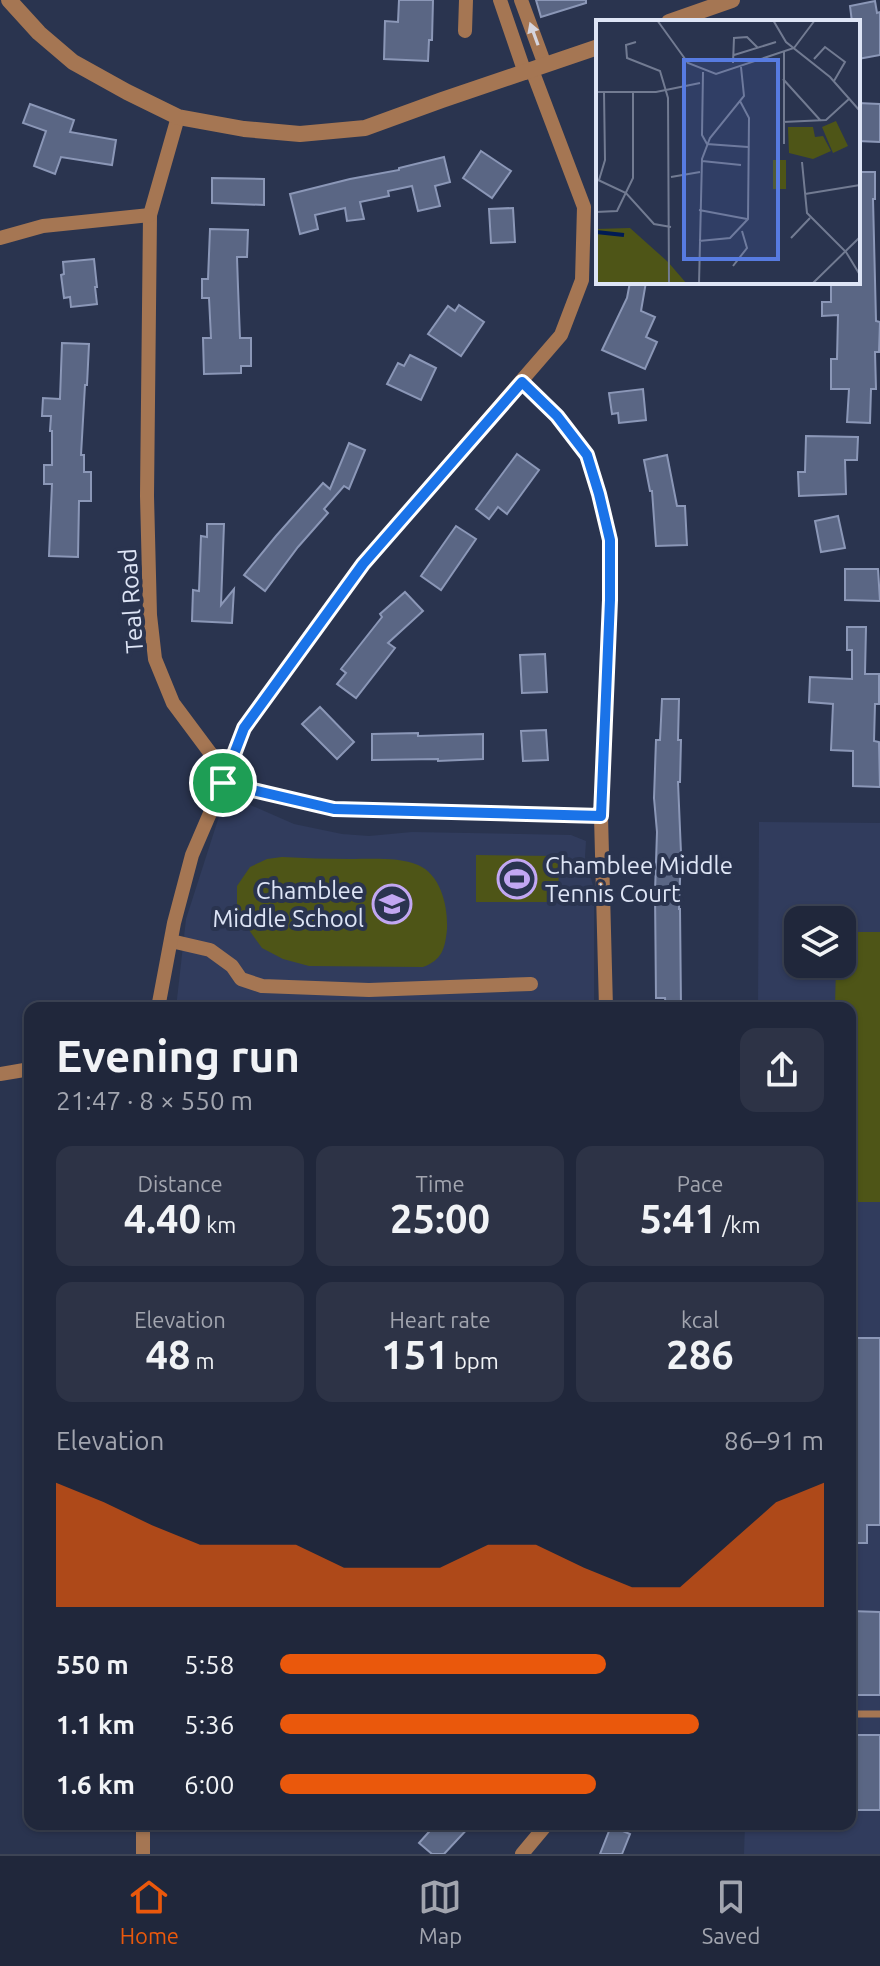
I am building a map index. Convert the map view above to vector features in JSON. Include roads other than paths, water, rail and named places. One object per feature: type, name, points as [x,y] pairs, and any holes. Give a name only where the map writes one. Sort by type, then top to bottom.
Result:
[{"type":"street","points":[[9,0],[39,33],[73,62],[178,117],[244,129],[300,134],[365,128],[596,48]]},
{"type":"street","points":[[465,31],[466,0]]},
{"type":"street","points":[[159,1002],[174,923],[192,855],[244,728],[363,564],[561,335],[582,280],[584,207],[534,69],[500,0]]},
{"type":"street","points":[[521,0],[534,69]]},
{"type":"street","points":[[675,20],[732,0]]},
{"type":"street","name":"Teal Road","points":[[178,117],[150,215],[147,496],[150,615],[155,659],[173,703],[214,758],[223,783]]},
{"type":"street","points":[[0,238],[43,226],[150,215]]},
{"type":"street","points":[[522,382],[557,416],[587,455],[610,540],[601,816],[606,1002]]},
{"type":"street","points":[[223,783],[334,809],[601,816]]},
{"type":"street","points":[[171,941],[210,950],[232,966],[241,979],[262,986],[369,990],[531,984]]},
{"type":"street","points":[[0,1074],[24,1070]]},
{"type":"street","points":[[143,1830],[143,1854]]},
{"type":"street","points":[[522,1854],[542,1830]]},
{"type":"lane","points":[[856,1714],[880,1714]]},
{"type":"place","name":"Chamblee Middle Tennis Court","points":[[517,879]]},
{"type":"place","name":"Chamblee Middle School","points":[[392,904]]}]
